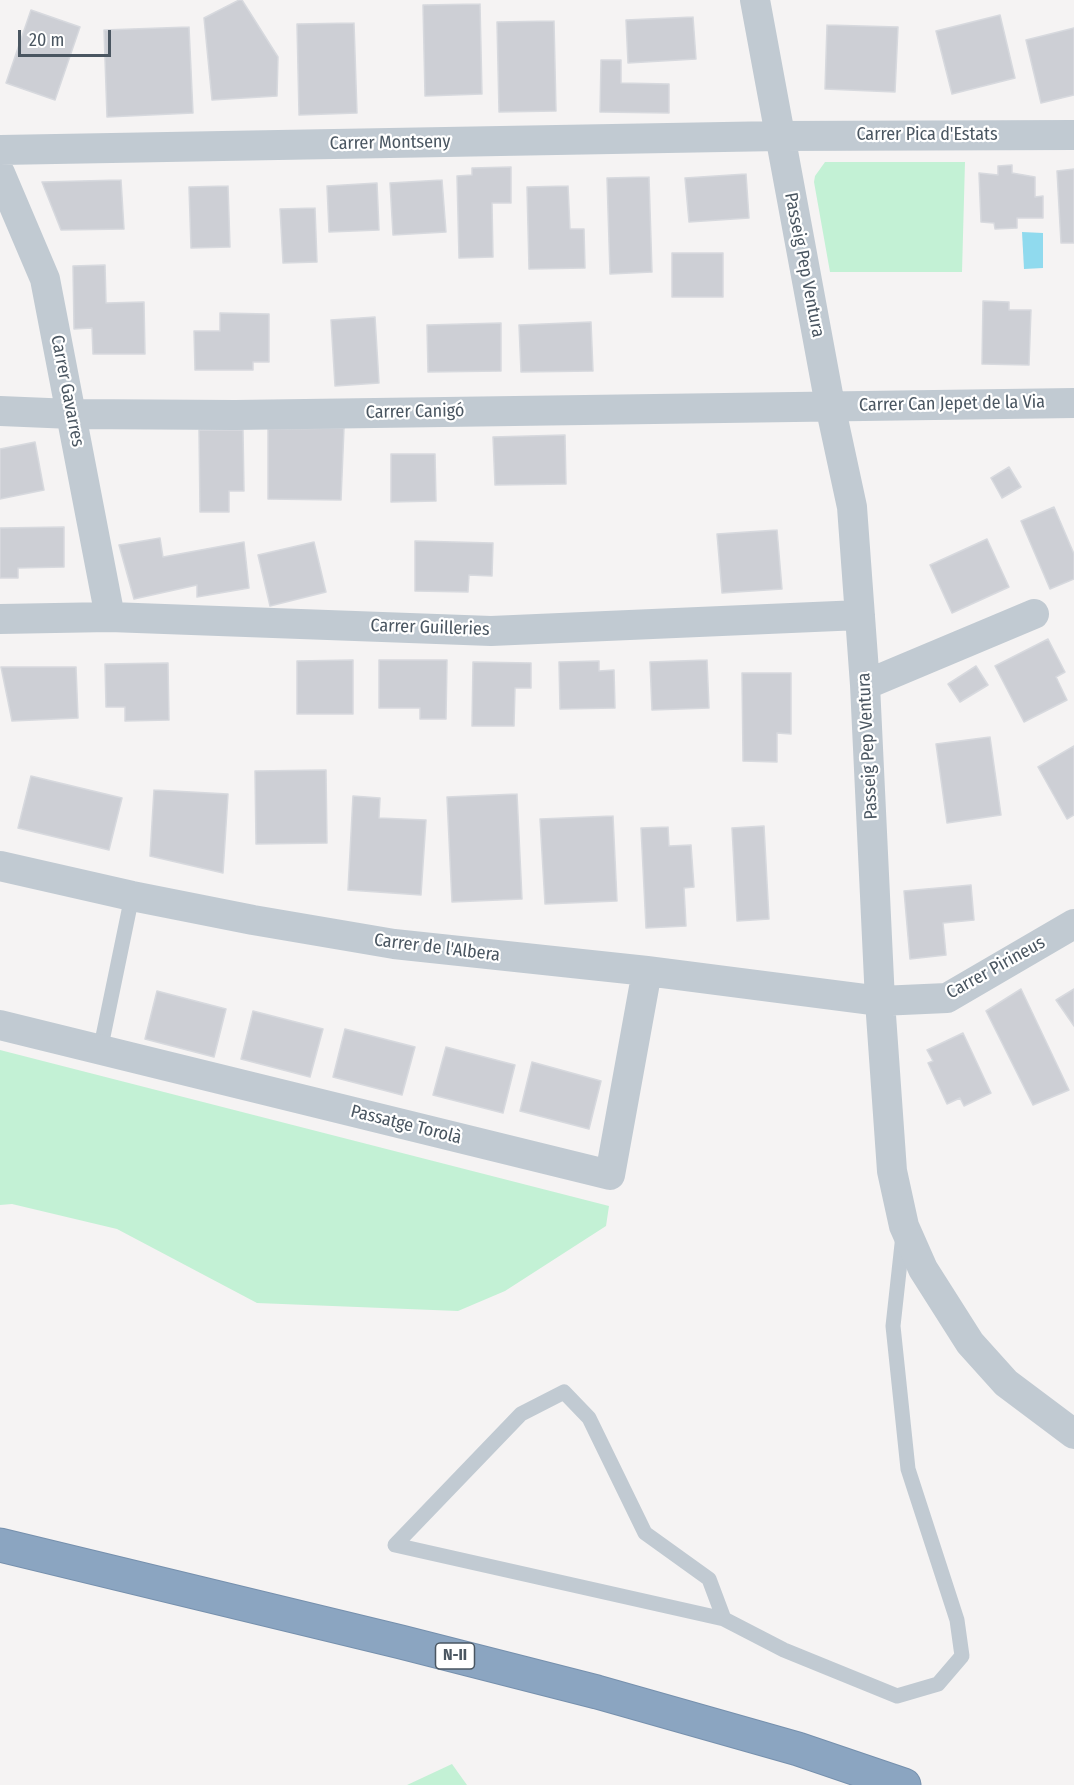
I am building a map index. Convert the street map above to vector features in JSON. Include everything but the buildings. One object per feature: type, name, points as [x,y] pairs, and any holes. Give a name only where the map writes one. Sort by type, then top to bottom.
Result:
[{"type":"highway","name":"N-II","points":[[0,1545],[597,1692],[798,1749],[904,1785]]},
{"type":"street","name":"Passeig Pep Ventura","points":[[755,0],[830,405],[852,507],[865,685],[880,1001],[892,1171],[904,1226],[923,1269],[970,1343],[1006,1383],[1074,1434]]},
{"type":"street","name":"Carrer Pica d'Estats","points":[[779,136],[1074,135]]},
{"type":"street","name":"Carrer Montseny","points":[[0,150],[779,136]]},
{"type":"street","name":"Carrer Gavarres","points":[[0,173],[45,279],[110,617]]},
{"type":"street","name":"Carrer Can Jepet de la Via","points":[[830,405],[1074,403]]},
{"type":"street","name":"Carrer Canigó","points":[[0,411],[235,415],[830,405]]},
{"type":"street","points":[[865,685],[1034,614]]},
{"type":"street","name":"Carrer Guilleries","points":[[0,619],[110,617],[491,631],[860,615]]},
{"type":"street","name":"Carrer de l'Albera","points":[[0,866],[132,896],[394,944],[647,971],[880,1001]]},
{"type":"street","name":"Carrer Pirineus","points":[[880,1001],[947,998],[1074,924]]},
{"type":"street","name":"Passatge Torolà","points":[[0,1025],[610,1175],[647,971]]},
{"type":"lane","points":[[100,1051],[132,896]]},
{"type":"lane","points":[[724,1619],[709,1580],[645,1533],[589,1418],[564,1392],[521,1414],[395,1545],[724,1619],[784,1650],[897,1696],[938,1684],[962,1656],[957,1620],[908,1469],[893,1326],[904,1226]]},
{"type":"green space","points":[[825,162],[965,162],[962,272],[830,272],[814,182],[815,176]]},
{"type":"green space","points":[[0,1050],[609,1206],[606,1226],[505,1291],[458,1311],[257,1303],[117,1229],[12,1204],[0,1205]]},
{"type":"green space","points":[[452,1764],[467,1785],[407,1785]]},
{"type":"water","points":[[1022,232],[1043,233],[1043,268],[1024,269]]}]
